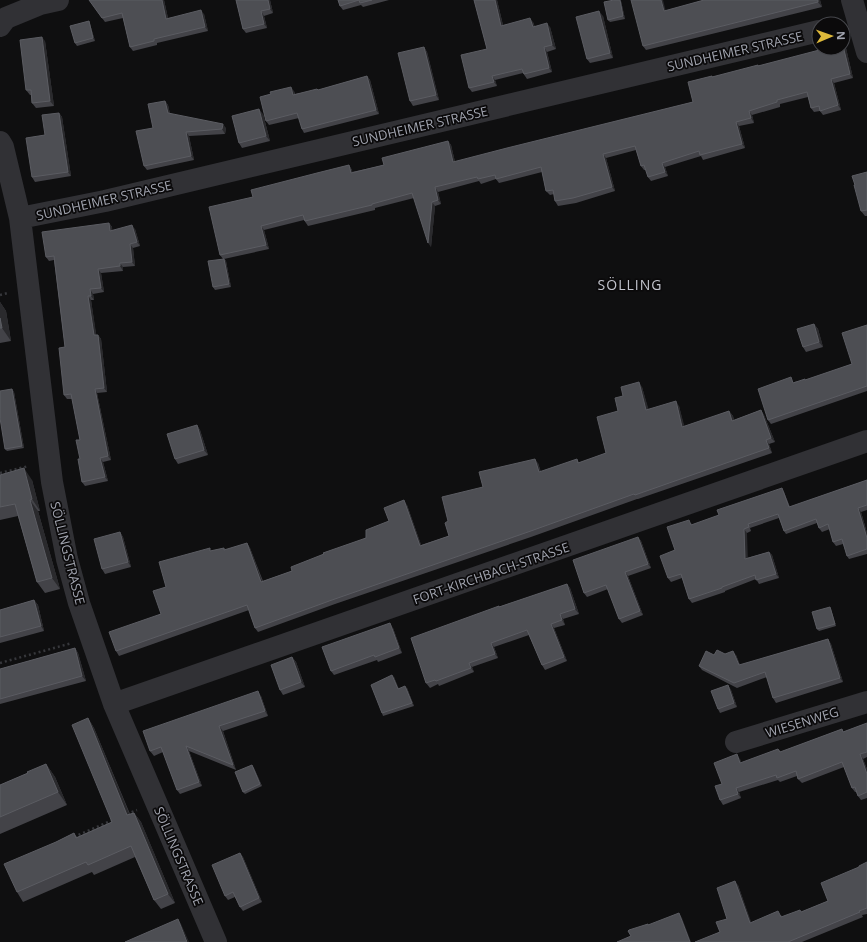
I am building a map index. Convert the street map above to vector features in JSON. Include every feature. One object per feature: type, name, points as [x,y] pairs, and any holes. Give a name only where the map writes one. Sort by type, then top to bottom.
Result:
[{"type":"street","points":[[0,26],[6,18],[40,4],[58,0]]},
{"type":"street","points":[[852,0],[856,22],[867,52]]},
{"type":"street","name":"SUNDHEIMER STRASSE","points":[[20,218],[105,201],[811,33]]},
{"type":"street","name":"SÖLLINGSTRASSE","points":[[0,142],[3,147],[20,218],[49,461],[67,559],[80,603],[114,704],[216,942]]},
{"type":"street","name":"FORT-KIRCHBACH-STRASSE","points":[[114,704],[867,442]]},
{"type":"street","name":"WIESENWEG","points":[[736,742],[867,702]]},
{"type":"path","points":[[0,474],[49,461]]},
{"type":"path","points":[[0,662],[92,638]]},
{"type":"path","points":[[121,817],[156,802]]},
{"type":"path","points":[[72,838],[114,820]]},
{"type":"building","points":[[89,0],[162,0],[166,19],[201,10],[205,27],[154,39],[154,41],[130,47],[122,13],[102,18]]},
{"type":"building","points":[[236,0],[268,0],[270,9],[261,11],[264,24],[243,29]]},
{"type":"building","points":[[338,0],[359,0],[340,6]]},
{"type":"building","points":[[359,0],[372,0],[360,3]]},
{"type":"building","points":[[474,0],[495,0],[501,26],[530,18],[533,27],[547,23],[552,45],[544,47],[549,68],[524,74],[522,69],[492,76],[494,82],[469,88],[461,55],[487,49]]},
{"type":"building","points":[[620,0],[623,16],[608,20],[604,2]]},
{"type":"building","points":[[631,0],[661,0],[664,11],[704,0],[818,0],[818,2],[643,46]]},
{"type":"building","points":[[599,11],[610,53],[587,59],[576,17]]},
{"type":"building","points":[[89,21],[93,38],[75,43],[70,26]]},
{"type":"building","points":[[42,37],[50,101],[32,103],[31,90],[26,90],[20,40]]},
{"type":"building","points":[[424,47],[436,95],[410,101],[398,53]]},
{"type":"building","points":[[811,52],[811,56],[846,56],[850,74],[831,79],[838,105],[820,111],[819,106],[811,108],[807,92],[777,100],[777,102],[749,111],[751,118],[736,122],[742,144],[700,155],[699,151],[662,163],[665,172],[648,177],[644,165],[641,166],[635,146],[603,154],[612,187],[573,198],[555,201],[553,190],[546,191],[541,167],[496,179],[495,175],[478,179],[477,177],[435,187],[438,200],[432,202],[428,243],[412,193],[372,205],[305,221],[303,215],[261,226],[266,245],[220,255],[209,207],[253,197],[251,190],[349,165],[351,173],[384,165],[382,158],[448,141],[453,162],[693,102],[688,82]]},
{"type":"building","points":[[367,76],[376,110],[302,129],[297,113],[266,121],[260,97],[271,94],[270,92],[291,87],[293,95],[318,90]]},
{"type":"building","points":[[165,101],[168,113],[223,124],[222,129],[186,132],[191,156],[144,166],[136,131],[153,128],[148,104]]},
{"type":"building","points":[[259,109],[266,136],[239,143],[232,116]]},
{"type":"building","points":[[59,113],[68,172],[32,177],[26,138],[45,135],[42,115]]},
{"type":"building","points":[[867,172],[867,210],[861,211],[852,176]]},
{"type":"building","points":[[109,223],[110,231],[132,225],[137,242],[130,244],[132,262],[120,263],[120,266],[98,269],[101,288],[90,289],[91,296],[88,296],[94,335],[98,335],[104,388],[95,389],[108,456],[100,458],[105,477],[82,482],[78,459],[80,459],[76,440],[80,440],[71,394],[64,395],[59,348],[65,347],[54,256],[46,257],[42,232]]},
{"type":"building","points":[[224,259],[229,284],[213,287],[208,261]]},
{"type":"building","points":[[814,324],[819,342],[803,347],[797,329]]},
{"type":"building","points":[[867,325],[867,386],[768,420],[758,389],[791,377],[793,383],[805,380],[852,364],[842,333]]},
{"type":"building","points":[[639,382],[646,410],[676,401],[682,427],[729,411],[732,421],[761,410],[771,438],[766,440],[769,448],[635,495],[634,494],[255,628],[247,605],[116,651],[109,632],[161,614],[153,591],[166,587],[159,562],[210,548],[210,551],[224,548],[224,550],[247,543],[261,582],[292,571],[291,567],[324,554],[323,553],[366,538],[366,530],[389,521],[384,508],[404,500],[420,546],[449,536],[445,523],[448,521],[442,497],[483,487],[479,472],[535,459],[539,472],[577,459],[578,463],[606,453],[597,417],[618,411],[615,398],[623,396],[621,387]]},
{"type":"building","points":[[12,389],[22,446],[5,449],[0,418],[0,391]]},
{"type":"building","points":[[197,425],[204,450],[175,459],[167,434]]},
{"type":"building","points":[[24,468],[32,499],[30,500],[52,578],[37,582],[15,504],[0,507],[0,475]]},
{"type":"building","points":[[867,480],[867,505],[858,508],[867,538],[867,549],[847,556],[842,539],[833,542],[828,524],[819,528],[816,519],[784,531],[778,514],[748,524],[749,527],[744,529],[745,559],[769,552],[776,574],[756,580],[755,575],[689,599],[681,574],[668,578],[660,556],[675,550],[667,527],[689,520],[691,525],[719,515],[717,510],[782,488],[789,507]]},
{"type":"building","points":[[120,532],[128,562],[102,569],[94,539]]},
{"type":"building","points":[[638,537],[648,564],[625,572],[640,611],[619,619],[606,585],[584,593],[573,560]]},
{"type":"building","points":[[567,584],[575,609],[560,614],[562,620],[551,624],[564,657],[542,665],[527,630],[491,643],[495,654],[469,663],[471,668],[436,681],[426,683],[411,638],[499,606]]},
{"type":"building","points":[[34,600],[41,626],[0,637],[0,610]]},
{"type":"building","points":[[830,607],[835,624],[817,629],[812,612]]},
{"type":"building","points":[[390,623],[399,648],[375,657],[374,655],[331,671],[322,647]]},
{"type":"building","points":[[828,639],[840,678],[773,698],[765,672],[734,683],[699,666],[706,651],[714,655],[717,650],[725,654],[733,651],[739,665]]},
{"type":"building","points":[[75,648],[82,676],[0,699],[0,669]]},
{"type":"building","points":[[292,657],[301,682],[280,690],[271,665]]},
{"type":"building","points":[[392,675],[398,689],[405,686],[412,703],[382,713],[371,685]]},
{"type":"building","points":[[728,685],[734,703],[718,709],[711,691]]},
{"type":"building","points":[[258,691],[265,711],[219,726],[233,765],[186,746],[199,782],[177,790],[161,747],[150,751],[143,731]]},
{"type":"building","points":[[88,718],[127,815],[134,813],[168,894],[154,900],[131,846],[88,865],[86,862],[17,892],[4,864],[74,833],[76,838],[112,822],[72,725]]},
{"type":"building","points":[[867,723],[867,752],[860,754],[867,774],[867,792],[858,796],[855,787],[852,788],[842,762],[798,779],[796,771],[777,778],[776,775],[736,788],[738,794],[720,800],[715,786],[722,784],[714,763],[737,754],[740,763],[778,749],[780,752],[842,729],[843,732]]},
{"type":"building","points":[[46,764],[58,792],[0,817],[0,785]]},
{"type":"building","points":[[252,765],[260,784],[243,792],[235,772]]},
{"type":"building","points":[[240,853],[259,898],[240,907],[233,892],[225,896],[212,865]]},
{"type":"building","points":[[867,862],[867,908],[859,911],[860,912],[788,942],[695,942],[720,932],[716,922],[727,919],[717,888],[735,881],[750,923],[778,911],[781,917],[800,910],[801,912],[828,901],[821,883],[859,867]]},
{"type":"building","points":[[679,913],[690,942],[617,942],[631,936],[628,931],[629,930],[648,925]]},
{"type":"building","points":[[178,919],[187,942],[125,942]]},
{"type":"district","name":"SÖLLING","points":[[630,284]]}]
